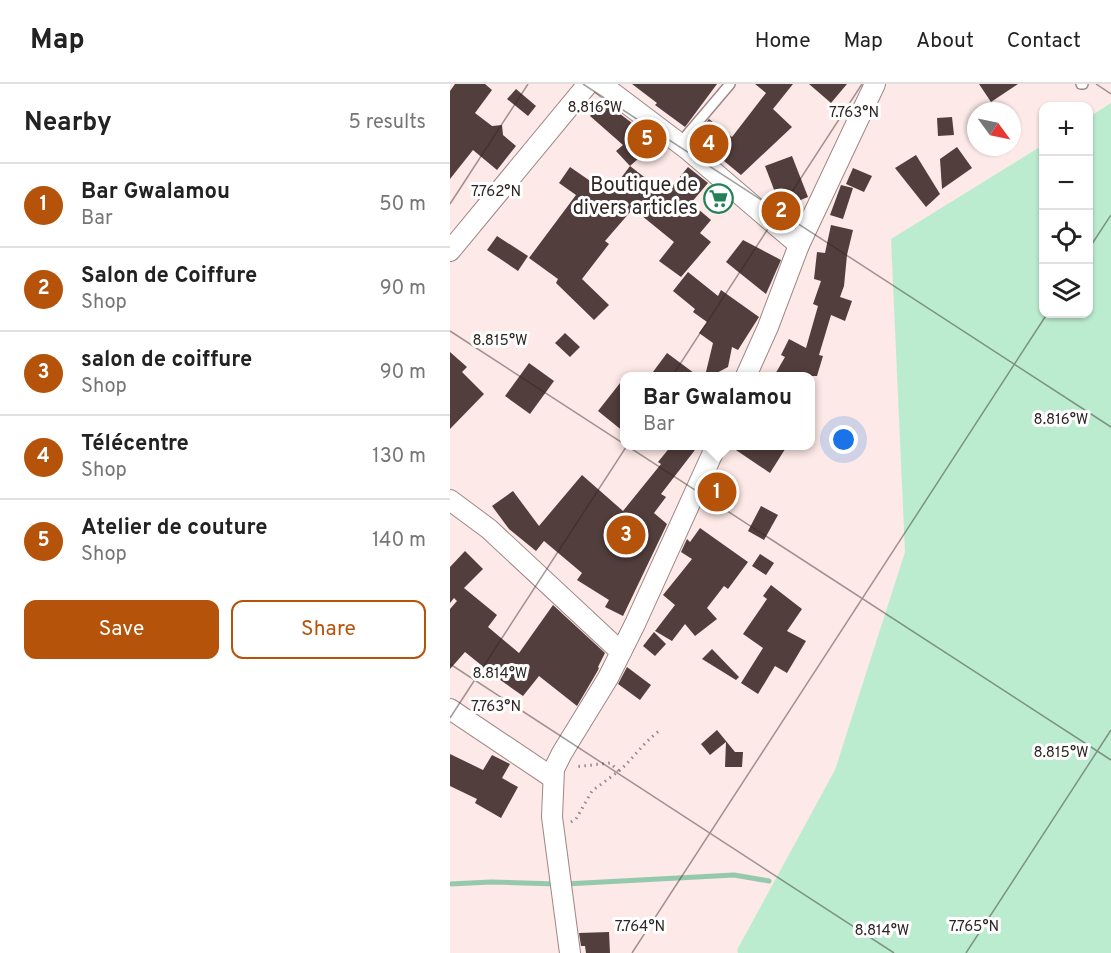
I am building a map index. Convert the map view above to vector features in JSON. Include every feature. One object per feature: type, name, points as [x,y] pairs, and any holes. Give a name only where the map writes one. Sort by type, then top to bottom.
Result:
[{"type":"street","points":[[450,251],[588,84]]},
{"type":"street","points":[[601,84],[680,143],[798,245]]},
{"type":"street","points":[[748,372],[768,327],[798,245],[875,84]]},
{"type":"street","points":[[570,953],[553,830],[554,774],[562,753],[621,652],[714,450]]},
{"type":"street","points":[[450,500],[489,529],[621,652]]},
{"type":"street","points":[[450,709],[554,774]]},
{"type":"lane","points":[[680,143],[730,84]]},
{"type":"path","points":[[553,830],[566,826],[576,819],[592,791],[632,760],[644,742],[658,731]]},
{"type":"path","points":[[554,774],[610,763],[619,771]]},
{"type":"green space","points":[[1111,103],[1111,953],[738,953],[737,950],[835,770],[905,552],[891,239],[1039,147],[1039,318],[1093,318],[1093,114]]},
{"type":"building","points":[[455,84],[485,84],[492,90],[475,113],[492,126],[502,125],[503,135],[516,146],[497,170],[473,150],[450,179],[450,91]]},
{"type":"building","points":[[632,84],[717,84],[685,127],[655,105],[657,103]]},
{"type":"building","points":[[755,84],[793,84],[773,109],[792,127],[741,175],[695,137],[709,119],[732,137],[766,93]]},
{"type":"building","points":[[809,84],[847,84],[831,103]]},
{"type":"building","points":[[979,84],[1018,84],[991,102]]},
{"type":"building","points":[[516,89],[536,106],[528,116],[507,99]]},
{"type":"building","points":[[603,101],[657,142],[630,166],[616,151],[623,145],[590,116]]},
{"type":"building","points":[[952,117],[954,135],[938,136],[937,118]]},
{"type":"building","points":[[957,147],[972,168],[942,189],[940,159]]},
{"type":"building","points":[[916,155],[940,194],[926,207],[895,168]]},
{"type":"building","points":[[792,156],[808,197],[781,208],[765,166]]},
{"type":"building","points":[[630,166],[666,194],[688,167],[708,183],[691,203],[711,220],[700,233],[711,242],[681,277],[659,261],[674,242],[636,211],[634,213],[631,211],[605,241],[609,244],[582,279],[609,305],[594,320],[556,283],[558,279],[529,258],[576,195],[559,183],[570,167],[609,194]]},
{"type":"building","points":[[853,168],[872,176],[864,192],[846,184]]},
{"type":"building","points":[[841,185],[853,188],[843,219],[830,215]]},
{"type":"building","points":[[831,225],[853,230],[847,255],[844,286],[840,297],[852,301],[845,321],[831,315],[819,355],[823,356],[817,376],[815,372],[776,372],[785,357],[781,355],[789,339],[806,348],[818,306],[813,304],[821,281],[814,279],[817,252],[825,253]]},
{"type":"building","points":[[497,236],[528,256],[518,271],[487,250]]},
{"type":"building","points":[[743,240],[781,260],[766,294],[726,262]]},
{"type":"building","points":[[688,272],[718,296],[721,290],[759,317],[738,350],[732,347],[728,367],[719,372],[706,372],[713,343],[699,333],[707,322],[693,312],[695,309],[673,291]]},
{"type":"building","points":[[565,333],[580,347],[570,357],[555,343]]},
{"type":"building","points":[[450,352],[467,367],[462,372],[484,394],[450,429]]},
{"type":"building","points":[[667,353],[693,372],[653,372]]},
{"type":"building","points":[[529,363],[554,381],[530,414],[505,396]]},
{"type":"building","points":[[620,383],[620,429],[598,411]]},
{"type":"building","points":[[668,450],[695,450],[661,494],[666,497],[654,513],[667,524],[623,616],[605,607],[609,600],[577,580],[582,573],[544,541],[536,551],[509,529],[492,506],[513,491],[539,526],[582,475],[623,511],[661,464],[658,462]]},
{"type":"building","points":[[736,450],[784,450],[770,473]]},
{"type":"building","points":[[720,476],[732,482],[722,502],[709,496]]},
{"type":"building","points":[[761,506],[778,515],[764,540],[748,531]]},
{"type":"building","points":[[700,528],[748,562],[728,589],[724,586],[707,608],[717,619],[695,636],[685,624],[672,641],[655,631],[675,605],[663,595],[692,559],[681,552],[687,539],[690,542]]},
{"type":"building","points":[[465,551],[483,569],[464,588],[497,615],[488,627],[519,653],[553,605],[605,653],[597,672],[577,706],[539,676],[523,696],[465,652],[450,669],[450,609],[457,601],[454,598],[450,603],[450,567]]},
{"type":"building","points":[[760,554],[774,563],[766,575],[752,566]]},
{"type":"building","points":[[771,585],[802,609],[787,631],[806,641],[787,673],[775,666],[758,694],[741,683],[763,648],[743,634],[767,599],[763,596]]},
{"type":"building","points":[[654,632],[666,644],[655,656],[643,646]]},
{"type":"building","points":[[712,649],[739,677],[736,680],[702,659]]},
{"type":"building","points":[[627,667],[651,685],[640,700],[618,684]]},
{"type":"building","points":[[717,730],[735,752],[743,752],[742,767],[725,767],[726,742],[710,755],[701,744]]},
{"type":"building","points":[[450,754],[483,770],[492,755],[510,764],[502,778],[518,787],[501,818],[475,803],[477,799],[450,786]]},
{"type":"building","points":[[609,932],[610,953],[586,953],[585,946],[581,946],[579,933]]},
{"type":"waterway","points":[[565,884],[734,875],[769,881]]},
{"type":"waterway","points":[[450,884],[491,882],[556,884]]},
{"type":"place","name":"Atelier de couture","points":[[647,139]]},
{"type":"place","name":"Télécentre","points":[[709,144]]},
{"type":"place","name":"Boutique de divers articles","points":[[719,198]]},
{"type":"place","name":"Salon de Coiffure","points":[[781,211]]},
{"type":"place","name":"Bar Gwalamou","points":[[717,492]]},
{"type":"place","name":"salon de coiffure","points":[[626,535]]}]
